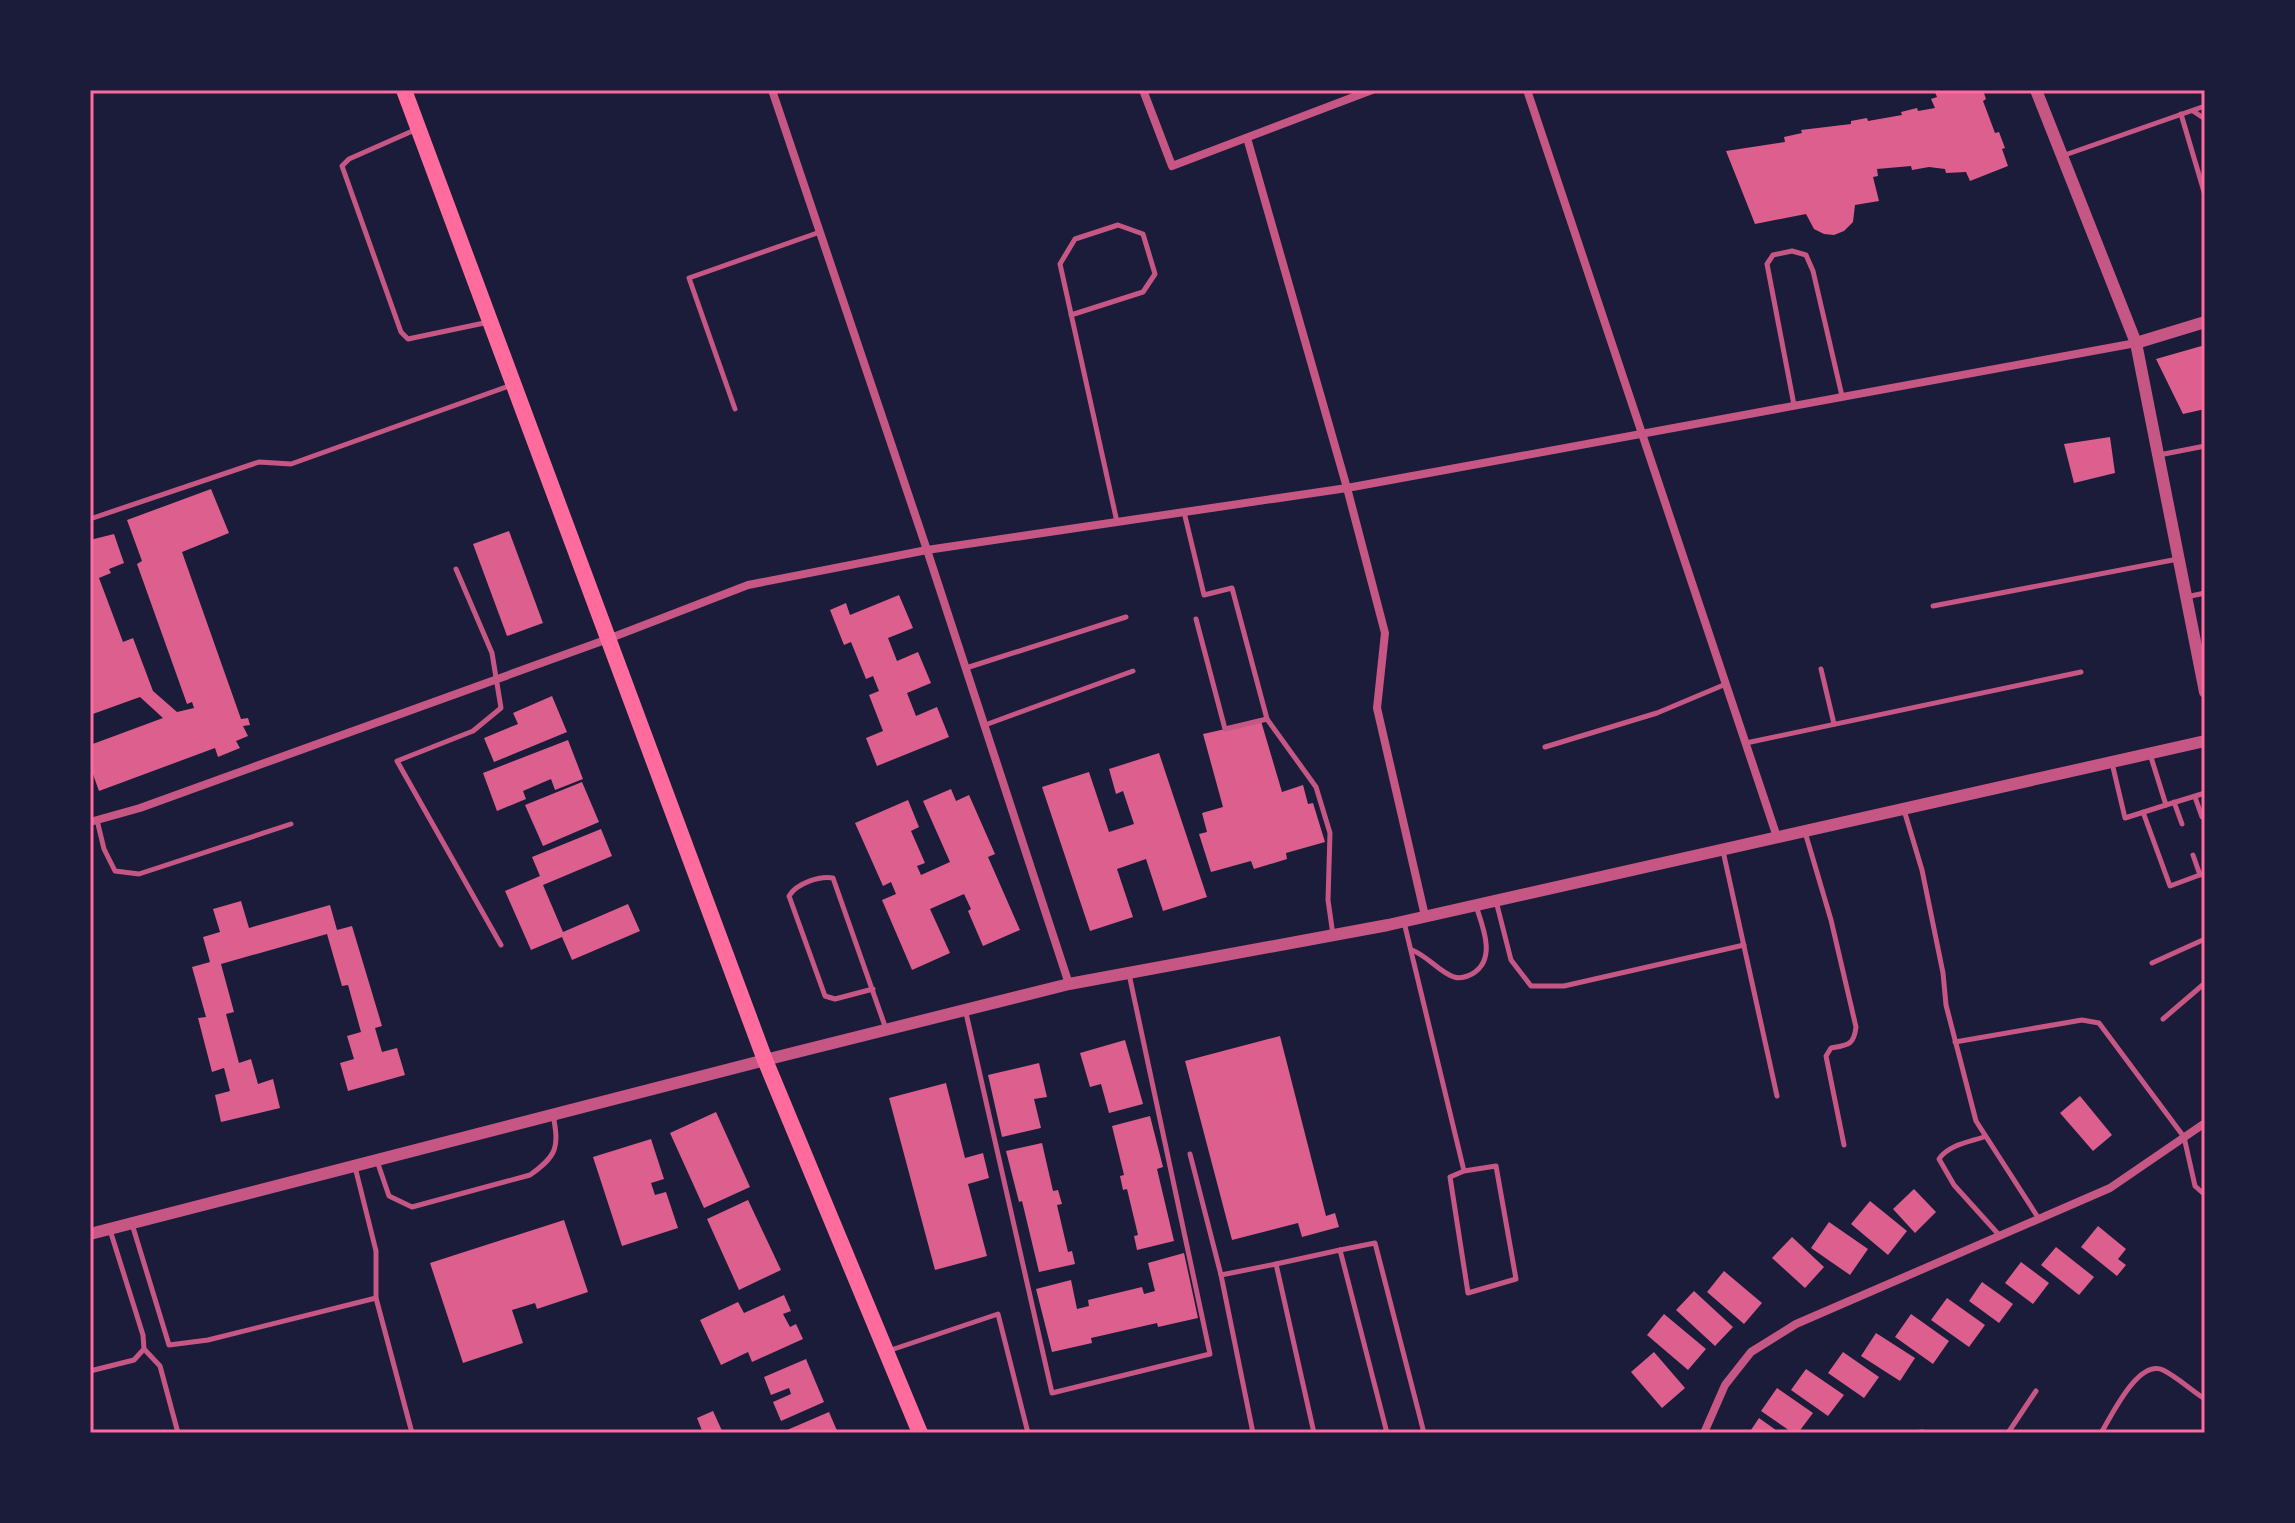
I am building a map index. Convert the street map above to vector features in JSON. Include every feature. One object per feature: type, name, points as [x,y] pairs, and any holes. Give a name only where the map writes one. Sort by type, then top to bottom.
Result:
[{"type":"main road","points":[[404,90],[765,1060],[920,1433]]},
{"type":"street","points":[[772,90],[1069,984]]},
{"type":"street","points":[[1143,90],[1172,166],[1372,90]]},
{"type":"street","points":[[1527,90],[1777,837]]},
{"type":"street","points":[[2036,90],[2136,343],[2205,692]]},
{"type":"street","points":[[1247,138],[1385,633],[1377,708],[1425,916]]},
{"type":"street","points":[[93,821],[140,808],[497,680],[748,585],[927,550],[1347,488],[2136,343],[2205,322]]},
{"type":"street","points":[[90,1234],[1069,984],[1404,921],[2205,741]]},
{"type":"street","points":[[1704,1433],[1725,1385],[1751,1352],[1796,1324],[2110,1188],[2205,1123]]},
{"type":"lane","points":[[2062,156],[2205,106]]},
{"type":"lane","points":[[2192,110],[2205,119]]},
{"type":"lane","points":[[2181,114],[2205,195]]},
{"type":"lane","points":[[418,128],[349,159],[342,166],[401,332],[408,339],[490,322]]},
{"type":"lane","points":[[1071,315],[1143,292],[1155,274],[1143,234],[1118,225],[1075,239],[1060,264],[1071,315],[1117,522]]},
{"type":"lane","points":[[735,409],[689,278],[820,232]]},
{"type":"lane","points":[[1794,406],[1767,264],[1773,255],[1792,251],[1806,255],[1813,271],[1842,397]]},
{"type":"lane","points":[[90,519],[259,462],[291,464],[513,384]]},
{"type":"lane","points":[[2158,456],[2205,446]]},
{"type":"lane","points":[[1184,512],[1204,595],[1232,588],[1267,719],[1316,787],[1330,833],[1328,900],[1333,935]]},
{"type":"lane","points":[[1933,606],[2179,559]]},
{"type":"lane","points":[[456,569],[492,653],[501,708],[473,731],[397,761],[501,945]]},
{"type":"lane","points":[[2186,597],[2205,593]]},
{"type":"lane","points":[[965,668],[1126,617]]},
{"type":"lane","points":[[1196,619],[1225,729],[1267,719]]},
{"type":"lane","points":[[1821,669],[1834,724]]},
{"type":"lane","points":[[984,726],[1133,671]]},
{"type":"lane","points":[[1745,743],[2081,672]]},
{"type":"lane","points":[[1545,747],[1657,713],[1726,684]]},
{"type":"lane","points":[[2150,754],[2166,805]]},
{"type":"lane","points":[[2112,762],[2125,818],[2205,793]]},
{"type":"lane","points":[[2195,797],[2202,817]]},
{"type":"lane","points":[[2174,802],[2182,824]]},
{"type":"lane","points":[[1904,809],[1929,899],[1946,1005],[1976,1121],[2039,1219]]},
{"type":"lane","points":[[2143,812],[2170,886],[2203,874],[2193,855]]},
{"type":"lane","points":[[93,821],[115,871],[139,874],[291,824]]},
{"type":"lane","points":[[1804,831],[1831,920],[1856,1027],[1851,1044],[1831,1048],[1826,1056],[1844,1145]]},
{"type":"lane","points":[[1723,850],[1777,1096]]},
{"type":"lane","points":[[873,989],[835,999],[825,996],[789,896],[794,888],[824,876],[833,878],[873,989],[886,1029]]},
{"type":"lane","points":[[1496,900],[1511,960],[1531,986],[1564,986],[1744,945]]},
{"type":"lane","points":[[1411,949],[1427,956],[1454,977],[1464,978],[1479,970],[1486,956],[1486,938],[1475,905]]},
{"type":"lane","points":[[1404,921],[1464,1171]]},
{"type":"lane","points":[[2152,963],[2205,939]]},
{"type":"lane","points":[[965,1010],[1052,1393],[1210,1354],[1129,973]]},
{"type":"lane","points":[[2163,1019],[2205,983]]},
{"type":"lane","points":[[1955,1042],[2082,1020],[2099,1023],[2184,1137],[2195,1186],[2205,1195]]},
{"type":"lane","points":[[376,1160],[389,1196],[412,1207],[530,1175],[555,1151],[558,1141],[553,1114]]},
{"type":"lane","points":[[1984,1137],[1957,1145],[1943,1152],[1939,1159],[1954,1185],[2000,1236]]},
{"type":"lane","points":[[1190,1154],[1221,1275],[1253,1433]]},
{"type":"lane","points":[[355,1166],[376,1251],[376,1298],[412,1433]]},
{"type":"lane","points":[[1496,1166],[1516,1279],[1468,1293],[1450,1177],[1464,1171],[1496,1166]]},
{"type":"lane","points":[[132,1224],[169,1345],[208,1340],[376,1298]]},
{"type":"lane","points":[[109,1229],[143,1335],[144,1349],[160,1366],[178,1433]]},
{"type":"lane","points":[[1221,1275],[1375,1243],[1424,1433]]},
{"type":"lane","points":[[1340,1250],[1387,1433]]},
{"type":"lane","points":[[1276,1264],[1314,1433]]},
{"type":"lane","points":[[886,1351],[998,1314],[1028,1433]]},
{"type":"lane","points":[[90,1371],[134,1360],[144,1349]]},
{"type":"lane","points":[[2101,1433],[2135,1380],[2142,1371],[2152,1367],[2163,1370],[2205,1399]]},
{"type":"lane","points":[[2008,1433],[2036,1391]]},
{"type":"lane","points":[[1911,1433],[1923,1432]]},
{"type":"building","points":[[1934,90],[1983,90],[1986,99],[1983,101],[1995,133],[1999,132],[2008,166],[1970,181],[1966,172],[1946,173],[1945,169],[1929,167],[1912,170],[1911,166],[1877,169],[1878,176],[1873,177],[1879,201],[1855,205],[1853,222],[1834,235],[1814,229],[1806,214],[1755,224],[1726,151],[1785,142],[1784,137],[1802,133],[1801,130],[1902,115],[1901,112],[1917,108],[1918,111],[1935,108],[1931,99],[1937,97]]},
{"type":"building","points":[[2205,345],[2205,409],[2183,414],[2156,359]]},
{"type":"building","points":[[2110,437],[2115,473],[2074,483],[2064,444]]},
{"type":"building","points":[[211,489],[229,533],[182,552],[241,719],[248,718],[250,725],[243,726],[248,736],[236,741],[240,748],[218,757],[215,748],[99,791],[90,766],[90,745],[163,718],[140,697],[90,715],[90,540],[114,534],[124,563],[109,569],[111,573],[99,578],[123,642],[133,638],[153,691],[177,712],[194,708],[192,702],[187,704],[137,564],[142,561],[127,520]]},
{"type":"building","points":[[509,531],[543,623],[507,636],[473,544]]},
{"type":"building","points":[[899,595],[913,628],[888,638],[897,661],[918,652],[931,683],[907,693],[916,716],[937,707],[949,737],[877,766],[866,738],[883,731],[869,695],[879,691],[873,676],[866,679],[851,642],[844,645],[830,610],[846,603],[850,615]]},
{"type":"building","points":[[552,696],[567,732],[494,762],[484,738],[518,724],[513,713]]},
{"type":"building","points":[[1261,721],[1282,792],[1303,785],[1308,804],[1313,803],[1325,842],[1286,853],[1287,859],[1254,869],[1251,861],[1211,872],[1199,834],[1207,832],[1202,813],[1223,807],[1203,734]]},
{"type":"building","points":[[568,740],[583,779],[555,790],[551,779],[523,791],[526,799],[497,811],[483,773]]},
{"type":"building","points":[[1159,753],[1207,897],[1163,911],[1146,859],[1117,869],[1133,917],[1090,931],[1042,787],[1089,772],[1109,832],[1134,824],[1123,791],[1116,794],[1109,769]]},
{"type":"building","points":[[582,782],[599,822],[543,846],[525,805]]},
{"type":"building","points":[[951,789],[956,801],[969,795],[995,854],[988,857],[1020,930],[983,946],[964,894],[930,909],[950,953],[912,970],[882,900],[896,894],[891,882],[883,886],[855,823],[908,800],[919,827],[911,831],[925,863],[917,866],[921,875],[950,862],[923,801]]},
{"type":"building","points":[[601,829],[612,856],[543,885],[563,932],[628,904],[640,931],[572,960],[562,937],[531,950],[505,891],[540,876],[532,857]]},
{"type":"building","points":[[241,901],[249,928],[330,905],[337,930],[352,926],[382,1026],[375,1028],[382,1052],[397,1048],[405,1075],[348,1091],[340,1063],[354,1059],[347,1036],[361,1032],[348,985],[342,986],[327,934],[221,964],[234,1012],[226,1014],[239,1063],[251,1059],[258,1084],[273,1079],[280,1108],[221,1122],[215,1095],[230,1091],[224,1068],[212,1072],[198,1018],[206,1017],[192,967],[210,962],[203,937],[220,932],[213,909]]},
{"type":"building","points":[[1280,1036],[1326,1216],[1335,1213],[1339,1227],[1302,1237],[1298,1223],[1232,1240],[1185,1061]]},
{"type":"building","points":[[1125,1040],[1143,1104],[1109,1113],[1101,1084],[1090,1087],[1080,1053]]},
{"type":"building","points":[[1039,1063],[1047,1097],[1034,1099],[1041,1128],[1002,1137],[988,1075]]},
{"type":"building","points":[[946,1083],[965,1158],[983,1153],[989,1178],[968,1184],[987,1256],[935,1270],[889,1098]]},
{"type":"building","points":[[2080,1096],[2112,1135],[2093,1151],[2060,1113]]},
{"type":"building","points":[[716,1112],[750,1187],[704,1208],[670,1133]]},
{"type":"building","points":[[1150,1116],[1163,1167],[1157,1169],[1174,1241],[1137,1250],[1134,1236],[1138,1235],[1127,1189],[1123,1190],[1120,1176],[1124,1175],[1112,1126]]},
{"type":"building","points":[[651,1139],[664,1179],[651,1183],[655,1195],[666,1192],[678,1228],[622,1246],[593,1157]]},
{"type":"building","points":[[1042,1143],[1053,1191],[1058,1190],[1062,1204],[1057,1205],[1068,1252],[1072,1251],[1075,1264],[1039,1272],[1006,1151]]},
{"type":"building","points":[[1914,1189],[1936,1212],[1915,1233],[1893,1209]]},
{"type":"building","points":[[748,1200],[781,1270],[739,1290],[707,1219]]},
{"type":"building","points":[[1870,1201],[1907,1231],[1888,1255],[1851,1224]]},
{"type":"building","points":[[564,1220],[588,1292],[537,1309],[535,1303],[512,1310],[523,1343],[463,1363],[430,1263]]},
{"type":"building","points":[[1829,1222],[1868,1249],[1850,1275],[1811,1248]]},
{"type":"building","points":[[2098,1226],[2126,1249],[2118,1259],[2126,1265],[2117,1276],[2081,1247]]},
{"type":"building","points":[[1792,1237],[1824,1267],[1805,1288],[1772,1258]]},
{"type":"building","points":[[2056,1247],[2094,1277],[2079,1295],[2041,1265]]},
{"type":"building","points":[[1184,1253],[1198,1318],[1158,1327],[1157,1323],[1091,1338],[1092,1343],[1052,1352],[1036,1289],[1071,1280],[1077,1309],[1089,1306],[1088,1300],[1142,1287],[1144,1294],[1155,1291],[1148,1263]]},
{"type":"building","points":[[2021,1262],[2049,1283],[2033,1304],[2005,1283]]},
{"type":"building","points":[[1724,1271],[1762,1303],[1744,1324],[1707,1292]]},
{"type":"building","points":[[1982,1282],[2013,1304],[1999,1323],[1969,1301]]},
{"type":"building","points":[[1694,1291],[1733,1327],[1715,1346],[1676,1310]]},
{"type":"building","points":[[784,1295],[791,1311],[783,1314],[790,1327],[796,1324],[803,1339],[752,1362],[748,1352],[721,1365],[700,1320],[738,1302],[744,1313]]},
{"type":"building","points":[[1947,1298],[1985,1325],[1969,1347],[1931,1320]]},
{"type":"building","points":[[1664,1314],[1706,1349],[1688,1370],[1647,1335]]},
{"type":"building","points":[[1911,1314],[1949,1341],[1933,1364],[1895,1337]]},
{"type":"building","points":[[1876,1333],[1915,1358],[1900,1381],[1861,1356]]},
{"type":"building","points":[[1654,1352],[1685,1388],[1662,1408],[1631,1372]]},
{"type":"building","points":[[1843,1352],[1879,1377],[1864,1398],[1828,1373]]},
{"type":"building","points":[[806,1359],[824,1402],[781,1421],[773,1402],[791,1394],[789,1388],[771,1395],[764,1377]]},
{"type":"building","points":[[1806,1369],[1844,1395],[1828,1416],[1791,1390]]},
{"type":"building","points":[[1777,1388],[1813,1413],[1798,1433],[1793,1433],[1761,1411]]},
{"type":"building","points":[[713,1411],[723,1433],[703,1433],[697,1418]]},
{"type":"building","points":[[829,1412],[838,1433],[788,1433],[787,1430]]},
{"type":"building","points":[[1759,1418],[1780,1433],[1749,1433]]}]
